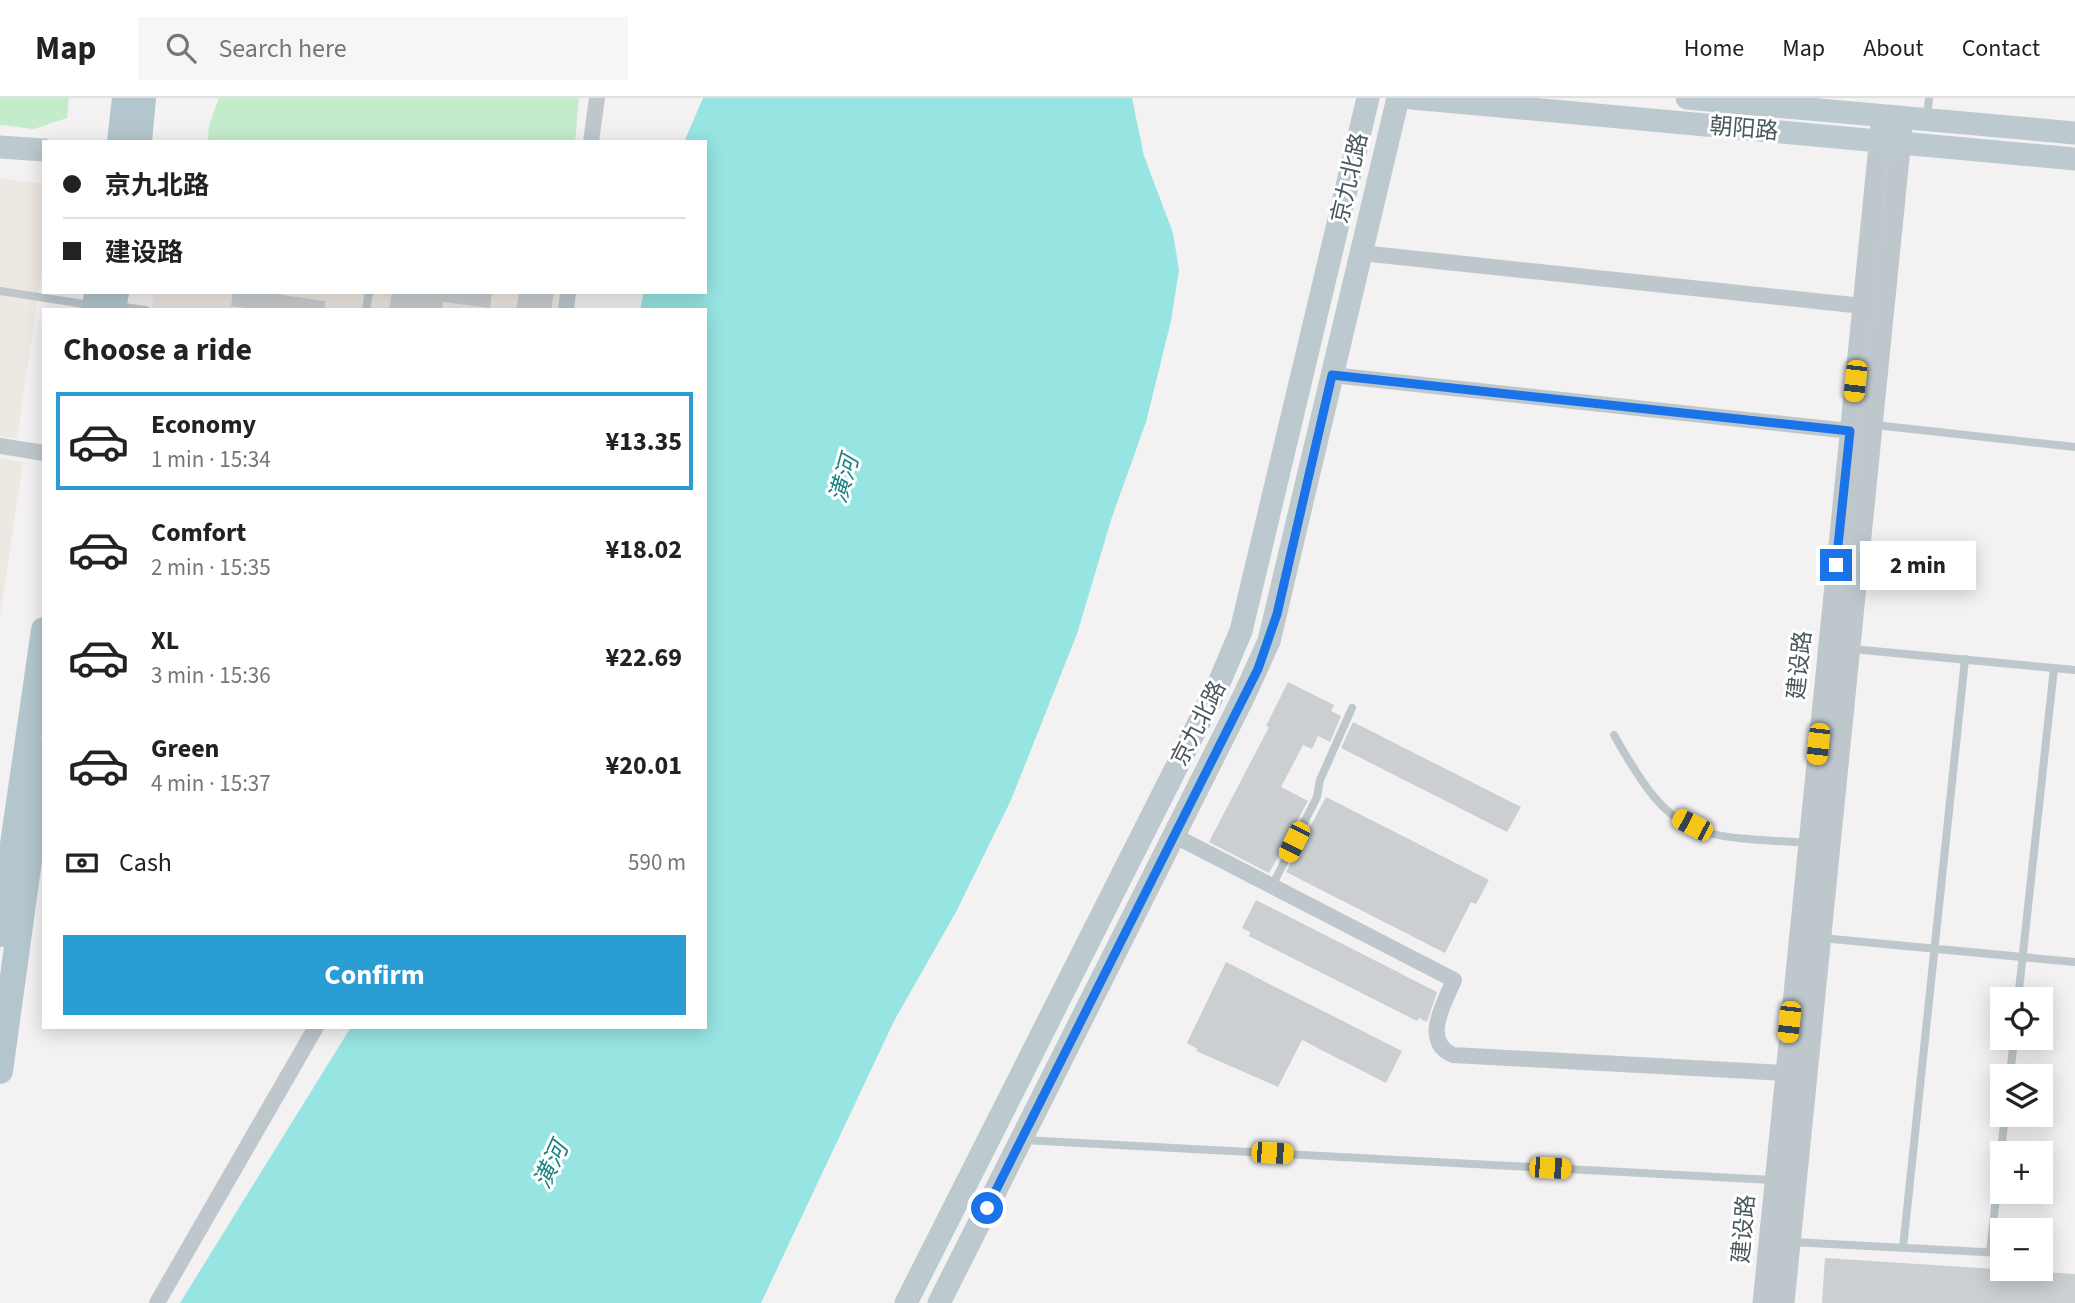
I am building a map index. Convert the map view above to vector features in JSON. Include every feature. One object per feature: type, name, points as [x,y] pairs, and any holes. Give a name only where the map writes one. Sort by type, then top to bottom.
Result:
[{"type":"main road","points":[[120,140],[125,98]]},
{"type":"main road","points":[[139,140],[144,98]]},
{"type":"main road","name":"京九北路","points":[[906,1303],[1219,683],[1241,631],[1368,98]]},
{"type":"main road","name":"京九北路","points":[[939,1303],[1244,696],[1269,641],[1398,98]]},
{"type":"main road","name":"朝阳路","points":[[1412,98],[2075,159]]},
{"type":"main road","name":"朝阳路","points":[[1687,98],[1893,117],[1928,109],[2075,134]]},
{"type":"main road","points":[[0,147],[42,150]]},
{"type":"main road","points":[[0,1071],[42,651]]},
{"type":"main road","points":[[0,934],[19,887],[42,762]]},
{"type":"street","points":[[591,140],[597,98]]},
{"type":"street","name":"建设路","points":[[1763,1303],[1773,1180],[1863,306],[1893,117]]},
{"type":"street","name":"建设路","points":[[1784,1303],[1872,424],[1890,142]]},
{"type":"street","points":[[1361,253],[1863,306]]},
{"type":"street","points":[[1332,375],[1850,431]]},
{"type":"street","points":[[0,446],[42,453]]},
{"type":"street","points":[[1173,835],[1454,980],[1436,1026],[1436,1039],[1442,1051],[1453,1055],[1784,1073]]},
{"type":"street","points":[[157,1303],[315,1029]]},
{"type":"lane","points":[[0,291],[134,308]]},
{"type":"lane","points":[[1872,424],[2075,447]]},
{"type":"lane","points":[[1849,648],[2075,670]]},
{"type":"lane","points":[[1903,1248],[1965,659]]},
{"type":"lane","points":[[2019,987],[2054,668]]},
{"type":"lane","points":[[1272,886],[1317,797],[1320,779],[1352,708]]},
{"type":"lane","points":[[1614,735],[1644,786],[1675,817],[1708,833],[1807,843]]},
{"type":"lane","points":[[1819,938],[2075,962]]},
{"type":"lane","points":[[1994,1218],[2005,1127]]},
{"type":"lane","points":[[1021,1140],[1773,1180]]},
{"type":"lane","points":[[1789,1241],[1990,1252]]},
{"type":"shaded area","points":[[0,178],[42,184],[42,268],[17,439],[0,436]]},
{"type":"shaded area","points":[[154,294],[559,294],[557,308],[151,308]]},
{"type":"shaded area","points":[[0,458],[23,462],[0,618]]},
{"type":"green space","points":[[0,98],[69,98],[67,118],[34,129],[0,125]]},
{"type":"green space","points":[[219,98],[579,98],[575,140],[208,140],[209,125]]},
{"type":"water","name":"潢河","points":[[703,98],[1132,98],[1144,156],[1173,233],[1179,270],[1171,321],[1146,422],[1111,520],[1077,634],[1011,800],[956,912],[894,1021],[761,1303],[180,1303],[350,1029],[707,1029],[707,308],[640,308],[644,294],[707,294],[707,140],[685,140]]},
{"type":"building","points":[[233,294],[275,294],[325,301],[325,308],[231,306]]},
{"type":"building","points":[[392,294],[492,294],[490,308],[443,302],[442,308],[389,308]]},
{"type":"building","points":[[519,294],[554,294],[551,308],[516,308]]},
{"type":"building","points":[[1288,682],[1334,705],[1331,711],[1341,716],[1330,742],[1318,736],[1312,749],[1303,745],[1281,787],[1308,801],[1269,873],[1209,842],[1269,727],[1266,726]]},
{"type":"building","points":[[1353,722],[1521,807],[1507,832],[1341,748]]},
{"type":"building","points":[[1326,797],[1489,880],[1476,904],[1471,902],[1445,953],[1286,872]]},
{"type":"building","points":[[1256,900],[1437,992],[1427,1022],[1419,1018],[1417,1021],[1249,936],[1250,932],[1242,928]]},
{"type":"building","points":[[1226,962],[1402,1051],[1386,1083],[1302,1040],[1278,1087],[1196,1051],[1198,1049],[1187,1043]]},
{"type":"building","points":[[1825,1258],[1990,1269],[1990,1281],[2053,1281],[2053,1273],[2075,1274],[2075,1303],[1822,1303]]},
{"type":"route","points":[[987,1208],[1258,669],[1277,614],[1332,375],[1850,431],[1836,565]]}]
